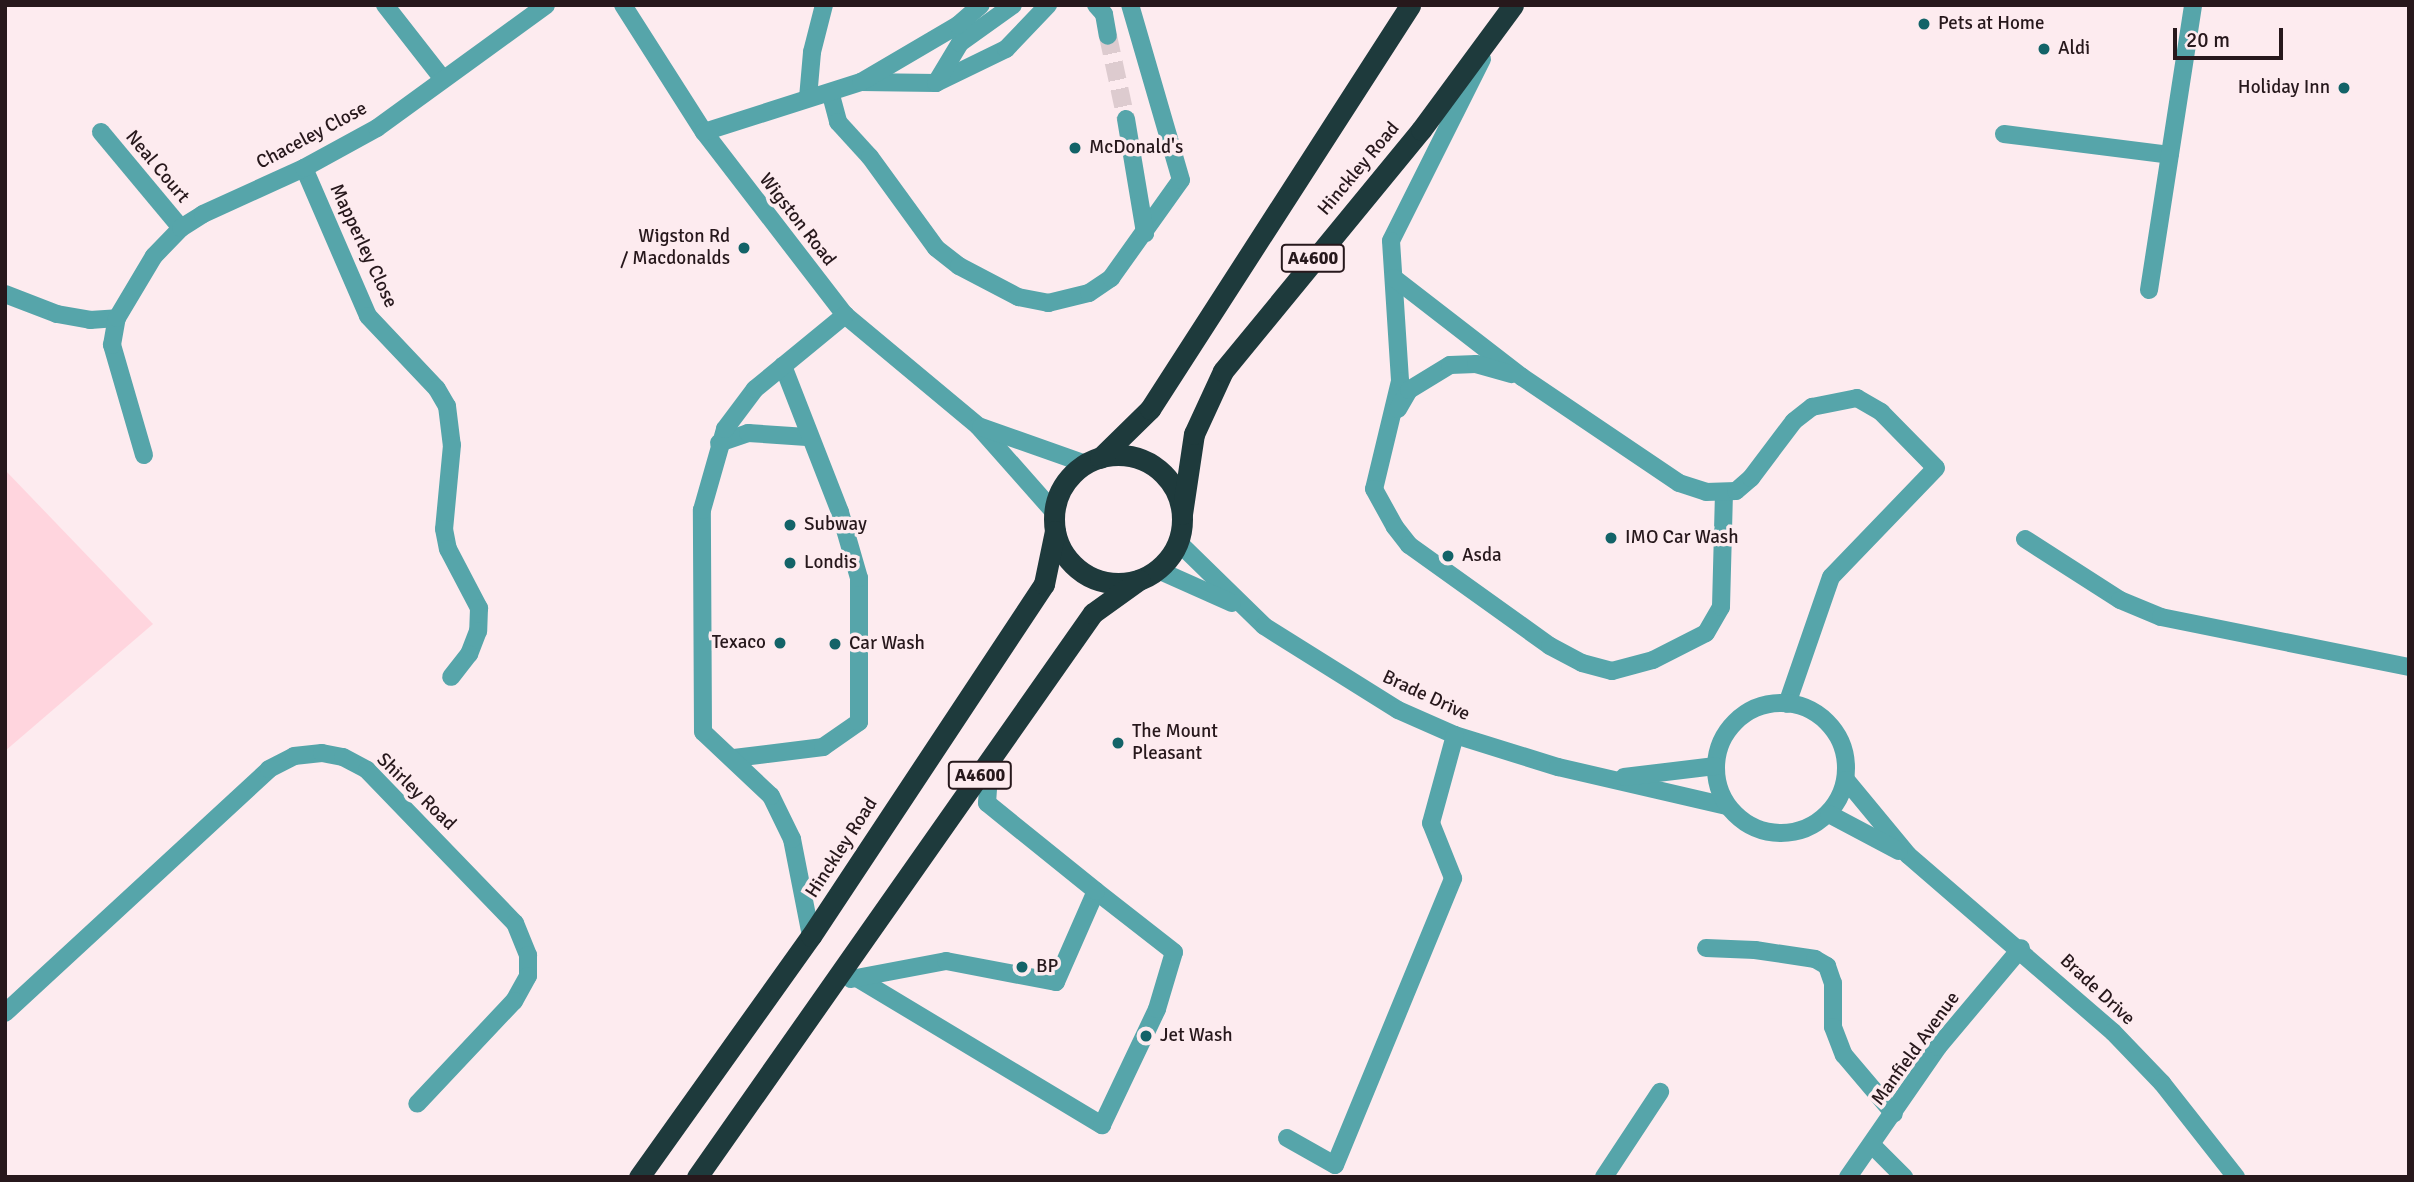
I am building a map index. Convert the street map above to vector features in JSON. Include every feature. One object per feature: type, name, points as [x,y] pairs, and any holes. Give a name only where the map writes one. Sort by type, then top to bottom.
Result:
[{"type":"highway","name":"A4600","points":[[1054,521],[1064,485],[1150,409],[1210,311],[1410,5]]},
{"type":"highway","name":"Hinckley Road","points":[[1182,514],[1194,434],[1223,371],[1421,130],[1513,5]]},
{"type":"highway","points":[[1093,461],[1123,455],[1148,462],[1173,486],[1182,514]]},
{"type":"highway","name":"A4600","points":[[697,1177],[1093,613],[1148,575],[1178,542],[1182,514]]},
{"type":"highway","points":[[1054,521],[1067,559],[1090,577],[1117,584],[1148,575]]},
{"type":"highway","name":"Hinckley Road","points":[[639,1177],[811,936],[1044,584],[1054,521]]},
{"type":"street","points":[[385,5],[442,78]]},
{"type":"street","name":"Chaceley Close","points":[[144,455],[112,345],[117,318],[154,256],[181,228],[232,199],[304,168],[377,128],[442,78],[546,5]]},
{"type":"street","name":"Wigston Road","points":[[623,5],[704,132],[845,315],[978,426],[1054,521]]},
{"type":"street","points":[[808,98],[812,52],[824,5]]},
{"type":"street","points":[[704,132],[808,98],[831,94],[861,82],[958,25],[981,5]]},
{"type":"street","points":[[936,83],[960,43],[1013,5]]},
{"type":"street","points":[[861,82],[936,83],[1006,49],[1048,5]]},
{"type":"street","points":[[1096,5],[1104,14],[1108,36]]},
{"type":"street","points":[[831,94],[838,122],[870,157],[936,248],[974,276],[1018,297],[1048,303],[1089,293],[1111,278],[1181,180],[1130,5]]},
{"type":"street","points":[[2149,290],[2193,5]]},
{"type":"street","points":[[1498,27],[1391,241],[1400,380],[1394,415],[1374,489],[1409,545],[1550,646],[1582,663],[1612,671],[1653,660],[1706,633],[1721,607],[1724,494]]},
{"type":"street","points":[[1126,119],[1145,233]]},
{"type":"street","name":"Neal Court","points":[[101,132],[181,228]]},
{"type":"street","points":[[2004,134],[2170,155]]},
{"type":"street","name":"Mapperley Close","points":[[304,168],[368,316],[437,389],[447,406],[452,445],[444,529],[448,549],[479,608],[478,631],[469,654],[451,677]]},
{"type":"street","points":[[1394,278],[1522,377],[1679,483],[1724,494],[1751,478],[1794,421],[1812,407],[1857,398],[1881,412],[1936,468],[1831,577],[1787,704]]},
{"type":"street","points":[[5,294],[57,314],[90,320],[117,318]]},
{"type":"street","points":[[811,936],[792,839],[771,796],[704,732],[702,510],[719,443],[755,389],[845,315]]},
{"type":"street","points":[[1394,415],[1409,390],[1450,365],[1476,363],[1522,377]]},
{"type":"street","points":[[734,758],[823,747],[859,722],[859,578],[836,502],[807,437],[783,366]]},
{"type":"street","name":"Wigston Road","points":[[978,426],[1093,461]]},
{"type":"street","points":[[719,443],[748,433],[807,437]]},
{"type":"street","points":[[2025,539],[2120,600],[2161,617],[2409,667]]},
{"type":"street","name":"Brade Drive","points":[[1178,542],[1242,607],[1348,682],[1455,734],[1558,768],[1614,778],[1727,806]]},
{"type":"street","name":"Brade Drive","points":[[1148,575],[1242,607]]},
{"type":"street","points":[[1787,704],[1815,712],[1832,727],[1846,758],[1846,780],[1829,814],[1803,830],[1781,834],[1743,822],[1727,806],[1716,766],[1723,738],[1742,716],[1762,706],[1787,704]]},
{"type":"street","points":[[1287,1138],[1335,1166],[1453,878],[1432,823],[1455,734]]},
{"type":"street","name":"Shirley Road","points":[[5,1013],[269,769],[293,756],[321,753],[343,757],[367,770],[515,923],[528,955],[528,976],[514,1002],[417,1104]]},
{"type":"street","points":[[857,978],[1102,1125],[1157,1009],[1174,952],[1000,818],[987,803],[990,761]]},
{"type":"street","name":"Brade Drive","points":[[1614,778],[1716,766]]},
{"type":"street","name":"Brade Drive","points":[[1846,780],[1908,855],[2021,948],[2129,1049],[2236,1177]]},
{"type":"street","name":"Brade Drive","points":[[1829,814],[1908,855]]},
{"type":"street","points":[[835,983],[946,961],[1056,982],[1096,891]]},
{"type":"street","points":[[1706,948],[1779,953],[1815,959],[1827,966],[1833,983],[1833,1027],[1844,1055],[1894,1114]]},
{"type":"street","name":"Manfield Avenue","points":[[1848,1177],[1873,1146],[1938,1047],[2021,948]]},
{"type":"street","points":[[1604,1177],[1660,1092]]},
{"type":"street","points":[[1873,1146],[1904,1177]]},
{"type":"shaded area","points":[[5,470],[153,624],[5,751]]},
{"type":"tunnel","points":[[1108,36],[1126,119]]},
{"type":"place","name":"Pets at Home","points":[[1924,24]]},
{"type":"place","name":"Aldi","points":[[2044,49]]},
{"type":"place","name":"Holiday Inn","points":[[2344,88]]},
{"type":"place","name":"McDonald's","points":[[1075,148]]},
{"type":"place","name":"Wigston Rd / Macdonalds","points":[[744,248]]},
{"type":"place","name":"Subway","points":[[790,525]]},
{"type":"place","name":"IMO Car Wash","points":[[1611,538]]},
{"type":"place","name":"Asda","points":[[1448,556]]},
{"type":"place","name":"Londis","points":[[790,563]]},
{"type":"place","name":"Texaco","points":[[780,643]]},
{"type":"place","name":"Car Wash","points":[[835,644]]},
{"type":"place","name":"The Mount Pleasant","points":[[1118,743]]},
{"type":"place","name":"BP","points":[[1022,967]]},
{"type":"place","name":"Jet Wash","points":[[1146,1036]]}]
